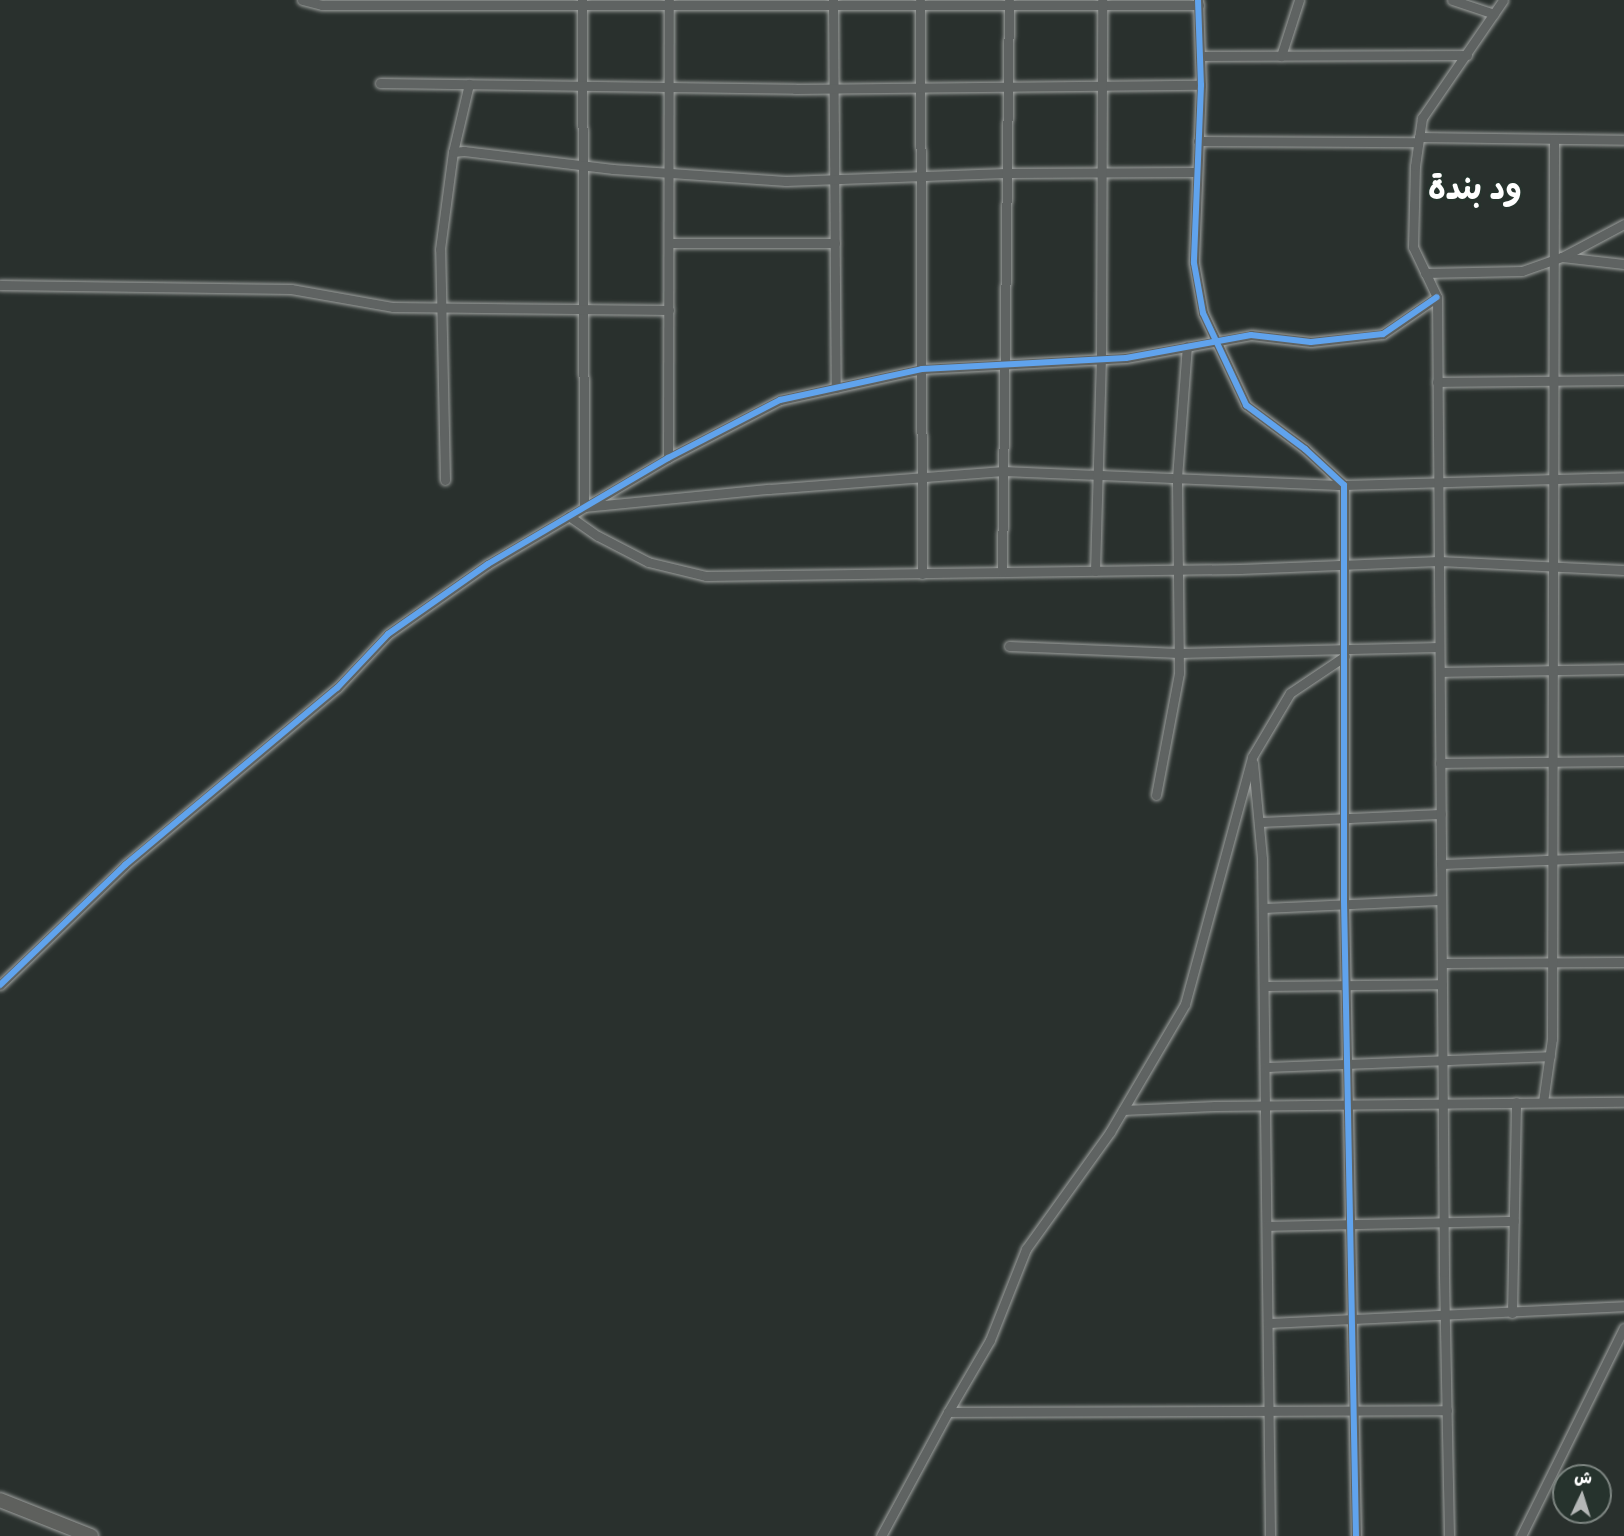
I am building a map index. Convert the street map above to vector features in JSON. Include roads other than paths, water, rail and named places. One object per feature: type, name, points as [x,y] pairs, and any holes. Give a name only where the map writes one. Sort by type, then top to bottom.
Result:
[{"type":"highway","points":[[0,1500],[91,1536]]},
{"type":"street","points":[[302,0],[321,5],[1199,3],[1201,86],[1194,263],[1203,314],[1246,405],[1305,449],[1344,485],[1344,904],[1356,1536]]},
{"type":"street","points":[[1281,56],[1299,0]]},
{"type":"street","points":[[1452,0],[1494,14]]},
{"type":"street","points":[[1449,1536],[1444,1222],[1437,297],[1413,247],[1415,166],[1422,118],[1467,56],[1503,0]]},
{"type":"street","points":[[582,3],[584,507]]},
{"type":"street","points":[[668,458],[669,3]]},
{"type":"street","points":[[833,3],[836,388]]},
{"type":"street","points":[[920,3],[922,574]]},
{"type":"street","points":[[1002,572],[1009,3]]},
{"type":"street","points":[[1095,571],[1101,359],[1102,3]]},
{"type":"street","points":[[1200,56],[1467,56]]},
{"type":"street","points":[[380,83],[834,88],[1201,86]]},
{"type":"street","points":[[444,480],[440,249],[453,152],[469,84]]},
{"type":"street","points":[[1543,1102],[1550,1056],[1552,962],[1554,381],[1558,258],[1554,139]]},
{"type":"street","points":[[1198,141],[1624,140]]},
{"type":"street","points":[[453,152],[464,151],[582,165],[786,181],[1006,173],[1197,172]]},
{"type":"street","points":[[1425,273],[1522,271],[1558,258],[1624,224]]},
{"type":"street","points":[[669,243],[835,243]]},
{"type":"street","points":[[1558,258],[1624,264]]},
{"type":"street","points":[[0,285],[291,289],[393,307],[669,310]]},
{"type":"street","points":[[0,986],[125,865],[337,688],[388,634],[488,564],[668,458],[780,400],[922,369],[1126,358],[1251,335],[1311,342],[1383,334],[1437,297]]},
{"type":"street","points":[[1156,795],[1179,673],[1176,478],[1186,346]]},
{"type":"street","points":[[1437,382],[1624,380]]},
{"type":"street","points":[[584,507],[769,489],[1003,471],[1344,485],[1624,477]]},
{"type":"street","points":[[569,516],[598,536],[648,562],[706,576],[1179,570],[1439,561],[1624,570]]},
{"type":"street","points":[[1009,646],[1179,653],[1345,653],[1439,647]]},
{"type":"street","points":[[881,1536],[990,1340],[1026,1249],[1122,1110],[1185,1004],[1252,757],[1290,693],[1345,653]]},
{"type":"street","points":[[1440,672],[1624,669]]},
{"type":"street","points":[[1252,757],[1259,822],[1263,908],[1270,1536]]},
{"type":"street","points":[[1440,764],[1624,761]]},
{"type":"street","points":[[1259,822],[1441,814]]},
{"type":"street","points":[[1441,864],[1624,857]]},
{"type":"street","points":[[1263,908],[1441,900]]},
{"type":"street","points":[[1442,963],[1624,962]]},
{"type":"street","points":[[1264,986],[1442,984]]},
{"type":"street","points":[[1265,1067],[1550,1056]]},
{"type":"street","points":[[1122,1110],[1624,1101]]},
{"type":"street","points":[[1512,1313],[1516,1102]]},
{"type":"street","points":[[1267,1226],[1514,1221]]},
{"type":"street","points":[[1268,1323],[1445,1317],[1624,1306]]},
{"type":"street","points":[[1521,1536],[1624,1328]]},
{"type":"street","points":[[948,1412],[1447,1410]]},
{"type":"district","name":"ود بندة","points":[[1475,189]]}]
